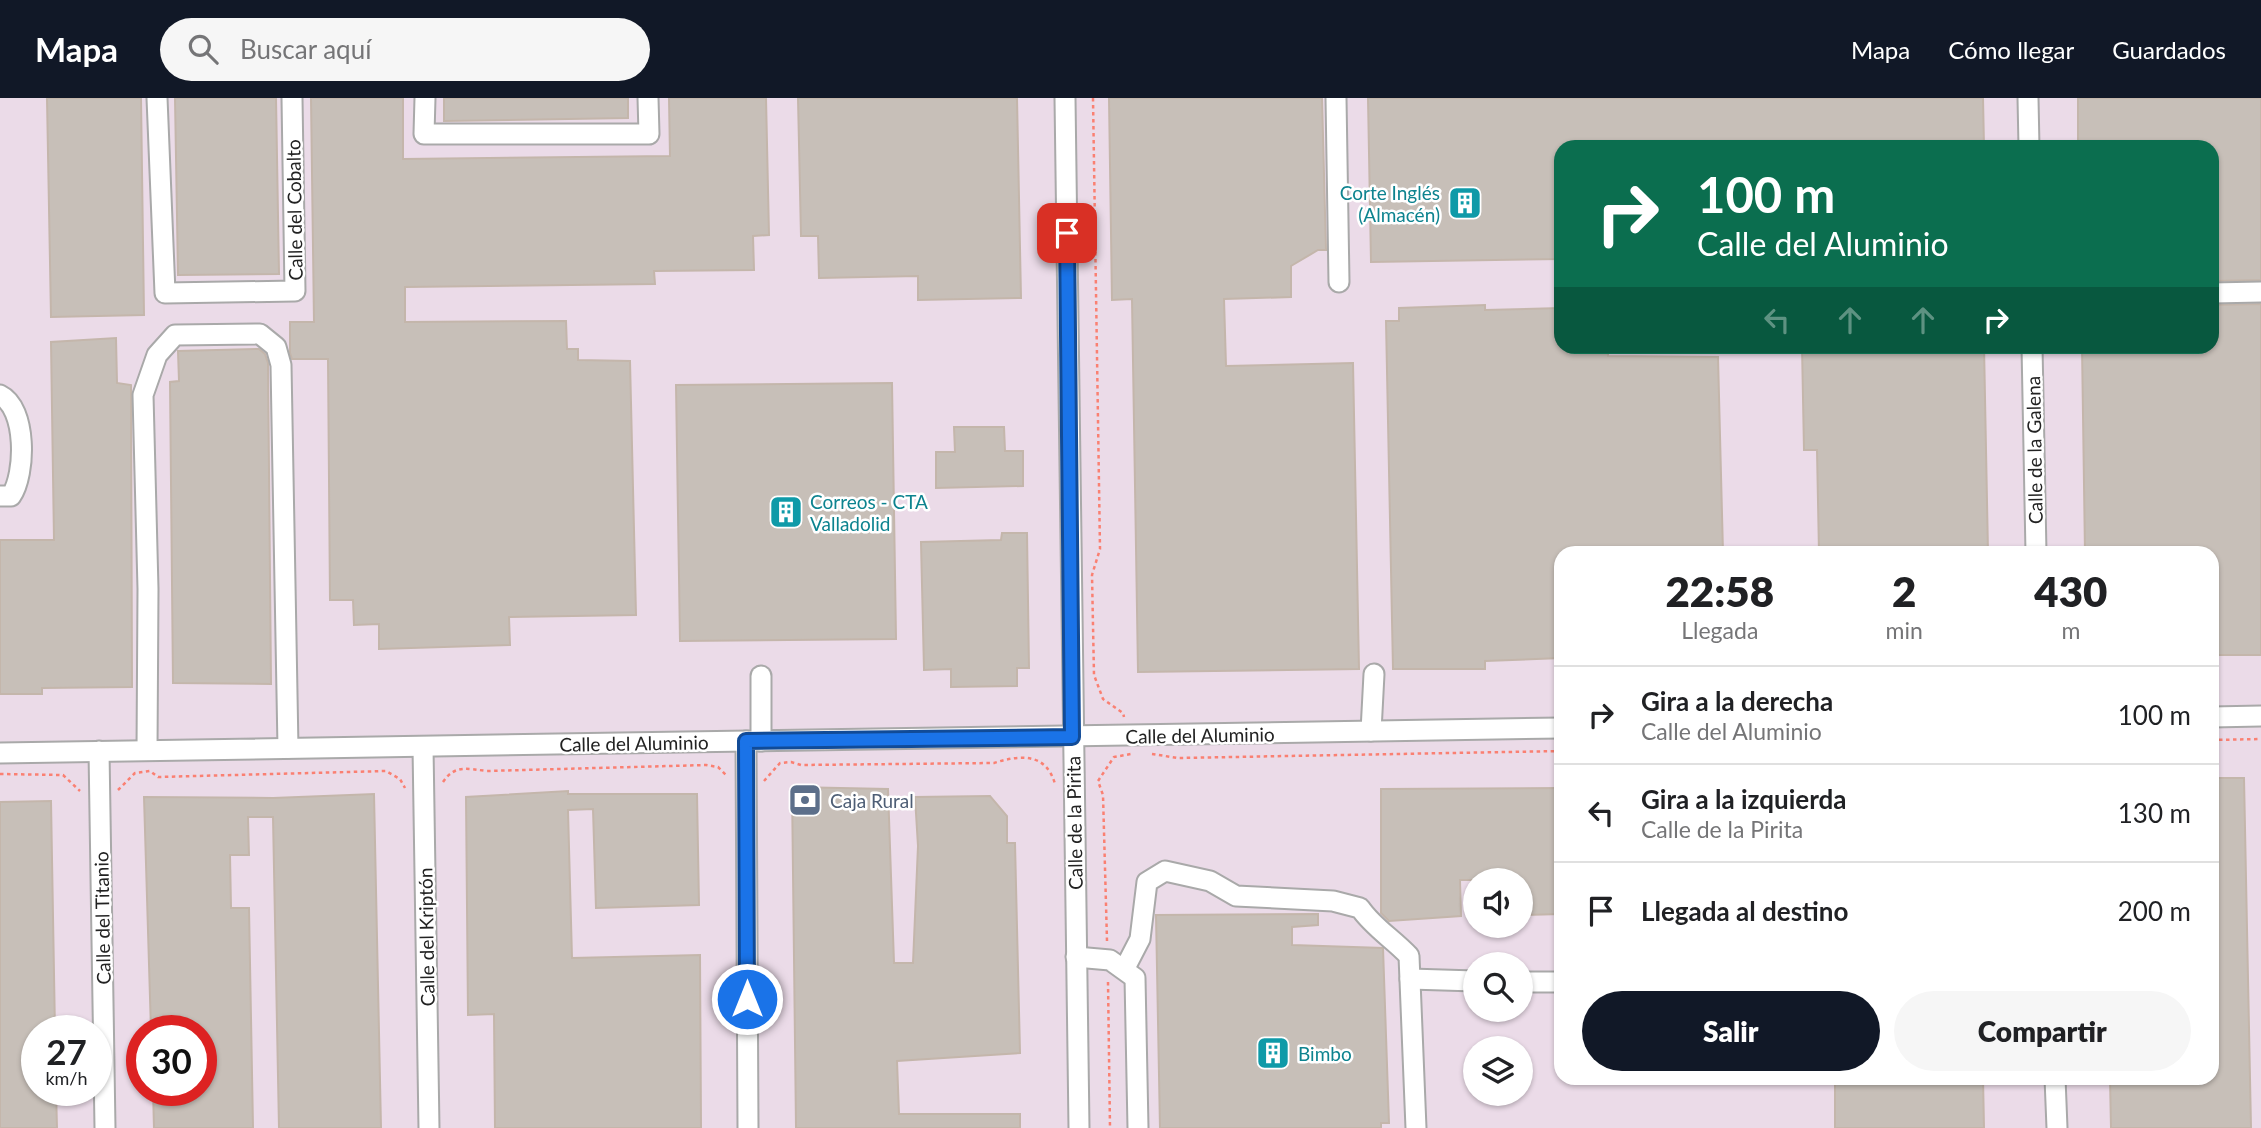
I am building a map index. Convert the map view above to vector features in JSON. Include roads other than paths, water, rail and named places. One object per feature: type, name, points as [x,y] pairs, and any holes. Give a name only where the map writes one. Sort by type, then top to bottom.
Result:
[{"type":"street","name":"Calle del Cobalto","points":[[157,98],[165,293],[295,291],[292,98]]},
{"type":"street","points":[[425,98],[424,134],[649,134],[648,98]]},
{"type":"street","name":"Calle de la Pirita","points":[[1065,98],[1079,1128]]},
{"type":"street","points":[[1336,98],[1339,282]]},
{"type":"street","points":[[2028,98],[2029,140]]},
{"type":"street","points":[[2219,293],[2261,292]]},
{"type":"street","points":[[147,750],[148,589],[143,395],[157,355],[175,335],[260,334],[276,347],[281,365],[288,748]]},
{"type":"street","name":"Calle de la Galena","points":[[2032,354],[2036,546]]},
{"type":"street","points":[[0,395],[15,405],[20,424],[19,479],[11,496],[0,496]]},
{"type":"street","points":[[1371,731],[1374,674]]},
{"type":"street","points":[[748,1128],[754,741],[761,676]]},
{"type":"street","points":[[2219,717],[2261,716]]},
{"type":"street","name":"Calle del Aluminio","points":[[0,753],[1554,728]]},
{"type":"street","name":"Calle del Kriptón","points":[[423,747],[429,1128]]},
{"type":"street","name":"Calle del Titanio","points":[[99,751],[105,1128]]},
{"type":"street","points":[[1125,968],[1140,939],[1147,882],[1165,871],[1210,881],[1236,896],[1333,901],[1360,908],[1370,922],[1409,956],[1416,1128]]},
{"type":"street","points":[[1076,957],[1110,960],[1125,968],[1135,978],[1138,1128]]},
{"type":"street","points":[[1410,979],[1463,981]]},
{"type":"street","points":[[1533,982],[1554,982]]},
{"type":"street","points":[[2055,1085],[2057,1128]]},
{"type":"place","name":"Corte Inglés (Almacén)","points":[[1465,203]]},
{"type":"place","name":"Correos - CTA Valladolid","points":[[786,512]]},
{"type":"place","name":"Caja Rural","points":[[805,800]]},
{"type":"place","name":"Bimbo","points":[[1273,1053]]}]
